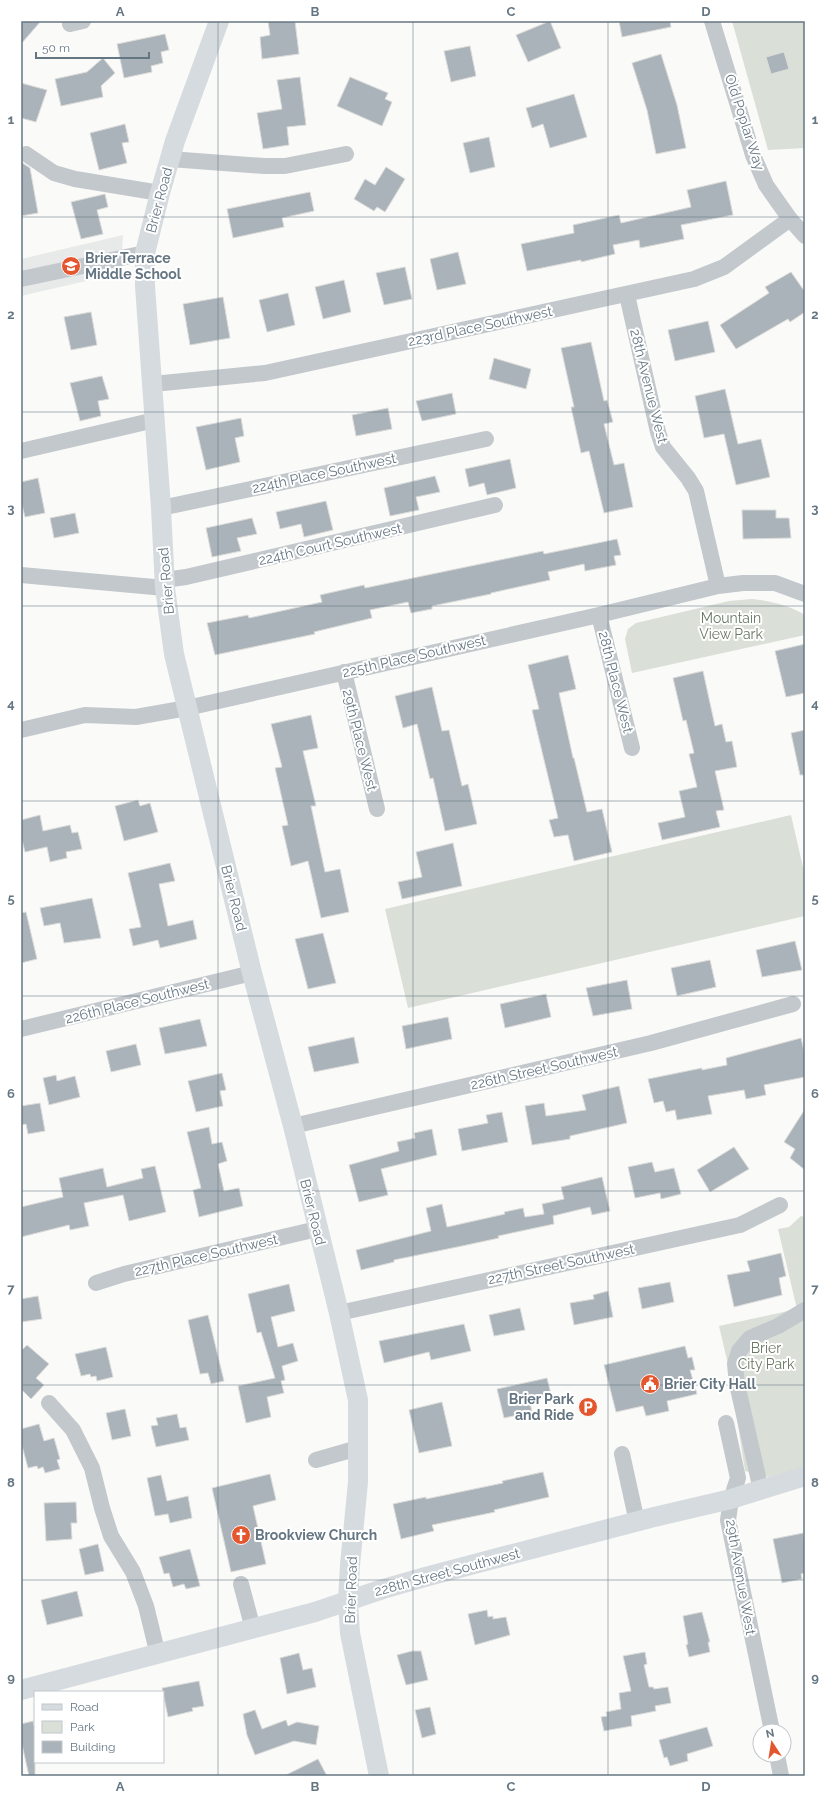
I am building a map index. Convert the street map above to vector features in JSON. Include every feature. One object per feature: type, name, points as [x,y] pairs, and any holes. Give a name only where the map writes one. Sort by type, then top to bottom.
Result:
[{"type":"main road","name":"Brier Road","points":[[219,21],[170,159],[145,253],[145,286],[165,584],[174,654],[252,973],[293,1126],[317,1229],[339,1313],[358,1400],[358,1482],[348,1601],[350,1633],[379,1776]]},
{"type":"main road","name":"228th Street Southwest","points":[[21,1690],[252,1630],[425,1577],[637,1522],[731,1500],[805,1476]]},
{"type":"street","name":"Old Poplar Way","points":[[712,21],[753,155],[766,185],[790,219],[805,236]]},
{"type":"street","points":[[26,154],[54,173],[75,179],[160,192]]},
{"type":"street","points":[[170,159],[264,166],[285,166],[346,154]]},
{"type":"street","name":"223rd Place Southwest","points":[[152,384],[265,373],[694,279],[724,267],[790,219]]},
{"type":"street","points":[[21,279],[145,253]]},
{"type":"street","name":"28th Avenue West","points":[[626,295],[658,432],[663,447],[688,478],[696,491],[718,586]]},
{"type":"street","points":[[21,451],[155,420]]},
{"type":"street","name":"224th Place Southwest","points":[[161,508],[486,439]]},
{"type":"street","name":"224th Court Southwest","points":[[165,584],[186,577],[495,505]]},
{"type":"street","points":[[21,575],[165,584]]},
{"type":"street","name":"225th Place Southwest","points":[[21,730],[85,715],[136,717],[187,708],[599,615],[718,586],[743,583],[775,582],[805,594]]},
{"type":"street","name":"28th Place West","points":[[599,615],[632,748]]},
{"type":"street","name":"29th Place West","points":[[344,672],[377,809]]},
{"type":"street","name":"226th Place Southwest","points":[[21,1029],[252,973]]},
{"type":"street","name":"226th Street Southwest","points":[[293,1126],[651,1043],[794,1004]]},
{"type":"street","name":"227th Street Southwest","points":[[339,1313],[740,1225],[780,1205]]},
{"type":"street","name":"227th Place Southwest","points":[[96,1283],[124,1274],[317,1229]]},
{"type":"street","points":[[760,1490],[737,1384],[735,1364],[739,1350],[750,1338],[778,1326],[805,1310]]},
{"type":"street","points":[[49,1403],[73,1430],[92,1468],[111,1536],[122,1552],[135,1578],[146,1606],[158,1655]]},
{"type":"street","name":"29th Avenue West","points":[[726,1423],[738,1478],[731,1500],[728,1520],[770,1723]]},
{"type":"street","points":[[316,1460],[358,1448]]},
{"type":"street","points":[[622,1454],[637,1522]]},
{"type":"street","points":[[241,1584],[252,1630]]},
{"type":"street","points":[[779,1763],[781,1776]]},
{"type":"shaded area","name":"Brier Terrace Middle School","points":[[123,235],[121,273],[21,296],[21,259]]},
{"type":"green space","points":[[732,21],[805,21],[805,148],[768,150]]},
{"type":"green space","name":"Mountain View Park","points":[[752,599],[779,604],[805,615],[805,635],[632,673],[625,639],[628,629],[636,623],[729,601]]},
{"type":"green space","points":[[791,815],[805,876],[805,916],[408,1008],[385,909]]},
{"type":"green space","name":"Brier City Park","points":[[801,1216],[805,1217],[805,1466],[769,1477],[745,1471],[736,1412],[737,1403],[719,1326],[797,1309],[778,1229],[789,1227]]},
{"type":"building","points":[[21,21],[41,21],[21,44]]},
{"type":"building","points":[[268,21],[295,21],[299,54],[262,59],[260,37],[270,35]]},
{"type":"building","points":[[550,21],[561,48],[528,62],[516,35]]},
{"type":"building","points":[[619,21],[670,21],[671,27],[622,37]]},
{"type":"building","points":[[165,34],[169,50],[161,52],[163,63],[151,66],[152,72],[124,78],[117,44]]},
{"type":"building","points":[[470,46],[476,76],[451,82],[444,51]]},
{"type":"building","points":[[784,52],[789,69],[771,74],[766,57]]},
{"type":"building","points":[[661,54],[677,105],[686,148],[656,154],[647,110],[632,63]]},
{"type":"building","points":[[103,58],[115,73],[101,86],[103,97],[61,106],[55,79],[87,72]]},
{"type":"building","points":[[300,77],[306,125],[287,127],[289,145],[263,149],[257,113],[282,109],[277,80]]},
{"type":"building","points":[[350,77],[388,93],[385,99],[392,102],[382,126],[337,106]]},
{"type":"building","points":[[21,83],[47,90],[36,122],[21,118]]},
{"type":"building","points":[[574,94],[587,137],[550,148],[543,124],[532,128],[526,108]]},
{"type":"building","points":[[125,124],[129,142],[122,143],[127,163],[99,170],[90,133]]},
{"type":"building","points":[[489,137],[495,167],[470,173],[463,143]]},
{"type":"building","points":[[21,162],[30,168],[38,213],[21,216]]},
{"type":"building","points":[[386,167],[405,179],[385,212],[377,207],[374,211],[354,199],[365,179],[375,185]]},
{"type":"building","points":[[726,181],[733,215],[681,225],[684,239],[640,248],[639,240],[613,245],[615,254],[581,262],[581,260],[527,271],[521,244],[574,233],[573,225],[619,215],[621,223],[691,207],[687,190]]},
{"type":"building","points":[[310,192],[314,211],[282,218],[284,227],[233,238],[227,209]]},
{"type":"building","points":[[105,194],[108,207],[97,210],[103,234],[81,239],[71,202]]},
{"type":"building","points":[[458,252],[466,284],[437,290],[430,259]]},
{"type":"building","points":[[405,267],[412,299],[384,305],[376,273]]},
{"type":"building","points":[[791,272],[805,292],[805,312],[790,322],[788,319],[736,349],[720,325],[769,293],[765,287]]},
{"type":"building","points":[[344,280],[351,312],[323,319],[315,287]]},
{"type":"building","points":[[288,293],[295,325],[267,332],[259,300]]},
{"type":"building","points":[[223,297],[230,338],[190,345],[183,304]]},
{"type":"building","points":[[91,312],[97,345],[71,350],[64,317]]},
{"type":"building","points":[[708,321],[715,352],[675,361],[668,330]]},
{"type":"building","points":[[591,342],[604,401],[607,400],[613,422],[604,424],[614,465],[624,463],[633,507],[604,513],[589,451],[581,453],[571,407],[574,407],[561,348]]},
{"type":"building","points":[[494,358],[531,369],[526,389],[489,379]]},
{"type":"building","points":[[102,376],[109,399],[98,401],[101,416],[80,421],[70,383]]},
{"type":"building","points":[[725,389],[738,444],[761,439],[770,477],[736,485],[724,434],[704,438],[695,396]]},
{"type":"building","points":[[452,393],[456,414],[422,421],[416,401]]},
{"type":"building","points":[[388,408],[392,429],[356,436],[352,415]]},
{"type":"building","points":[[241,418],[244,436],[235,438],[240,462],[206,470],[196,427]]},
{"type":"building","points":[[510,459],[516,488],[487,495],[484,483],[469,487],[465,469]]},
{"type":"building","points":[[435,476],[440,492],[416,497],[419,510],[390,516],[384,488]]},
{"type":"building","points":[[38,478],[45,513],[25,517],[21,501],[21,482]]},
{"type":"building","points":[[326,501],[333,530],[304,537],[301,524],[280,529],[276,512]]},
{"type":"building","points":[[742,510],[776,510],[776,518],[789,518],[791,538],[743,539]]},
{"type":"building","points":[[75,513],[79,533],[54,538],[50,518]]},
{"type":"building","points":[[252,518],[257,534],[237,538],[241,551],[212,557],[206,528]]},
{"type":"building","points":[[617,539],[621,555],[614,556],[616,565],[585,571],[584,564],[548,572],[550,580],[432,606],[432,609],[411,613],[408,602],[370,610],[372,618],[314,632],[315,634],[215,655],[207,623],[248,615],[249,618],[322,602],[320,595],[364,585],[365,588],[543,551],[544,554]]},
{"type":"building","points":[[805,644],[805,693],[786,697],[775,651]]},
{"type":"building","points":[[568,655],[576,689],[559,693],[573,758],[587,812],[602,809],[612,852],[574,861],[568,835],[554,837],[549,820],[558,818],[532,710],[539,709],[528,665]]},
{"type":"building","points":[[703,671],[715,726],[722,724],[726,742],[732,741],[737,767],[715,771],[724,810],[716,811],[720,827],[662,840],[658,823],[685,817],[679,791],[697,787],[689,754],[694,753],[686,720],[683,721],[673,678]]},
{"type":"building","points":[[432,687],[442,731],[449,730],[462,786],[468,784],[477,824],[445,831],[433,778],[430,779],[417,724],[403,728],[395,696]]},
{"type":"building","points":[[311,715],[318,748],[303,751],[316,806],[311,806],[325,872],[340,869],[349,912],[321,918],[308,861],[291,866],[282,826],[288,825],[275,768],[282,767],[271,724]]},
{"type":"building","points":[[805,730],[805,775],[800,775],[791,733]]},
{"type":"building","points":[[138,800],[140,806],[150,803],[158,832],[124,841],[115,806]]},
{"type":"building","points":[[40,815],[43,831],[70,825],[72,833],[78,832],[82,849],[66,852],[67,858],[50,862],[47,847],[25,852],[21,836],[21,820]]},
{"type":"building","points":[[453,843],[462,886],[402,899],[398,882],[422,877],[416,852]]},
{"type":"building","points":[[170,863],[175,881],[159,884],[168,926],[193,920],[197,939],[160,948],[158,940],[133,946],[129,929],[141,927],[128,873]]},
{"type":"building","points":[[92,898],[101,938],[64,943],[60,923],[44,926],[40,908]]},
{"type":"building","points":[[26,912],[37,959],[21,963],[21,913]]},
{"type":"building","points":[[323,933],[336,983],[308,989],[295,939]]},
{"type":"building","points":[[795,941],[802,970],[762,977],[756,950]]},
{"type":"building","points":[[710,960],[716,987],[677,996],[671,968]]},
{"type":"building","points":[[627,980],[632,1009],[593,1016],[586,988]]},
{"type":"building","points":[[546,994],[551,1017],[505,1028],[500,1004]]},
{"type":"building","points":[[448,1017],[452,1039],[406,1049],[402,1026]]},
{"type":"building","points":[[200,1019],[207,1046],[165,1054],[159,1028]]},
{"type":"building","points":[[354,1037],[359,1063],[314,1072],[308,1047]]},
{"type":"building","points":[[801,1038],[805,1055],[805,1077],[764,1085],[766,1095],[746,1099],[744,1090],[708,1096],[712,1114],[677,1120],[675,1110],[666,1112],[663,1101],[654,1103],[648,1079],[702,1068],[702,1070],[727,1065],[726,1058]]},
{"type":"building","points":[[136,1044],[141,1065],[111,1072],[106,1051]]},
{"type":"building","points":[[222,1073],[226,1090],[220,1091],[223,1106],[196,1112],[188,1081]]},
{"type":"building","points":[[56,1075],[57,1081],[75,1076],[80,1097],[49,1105],[43,1078]]},
{"type":"building","points":[[619,1086],[627,1123],[570,1136],[570,1139],[532,1145],[525,1106],[544,1103],[546,1116],[586,1110],[582,1095]]},
{"type":"building","points":[[40,1103],[45,1131],[28,1134],[26,1124],[21,1125],[21,1106]]},
{"type":"building","points":[[805,1109],[805,1170],[790,1158],[795,1149],[784,1142]]},
{"type":"building","points":[[502,1112],[508,1142],[462,1151],[458,1129],[488,1123],[486,1115]]},
{"type":"building","points":[[209,1127],[212,1144],[222,1142],[227,1161],[218,1164],[224,1191],[239,1188],[243,1206],[199,1217],[193,1190],[201,1188],[187,1132]]},
{"type":"building","points":[[432,1129],[437,1155],[381,1169],[388,1195],[359,1202],[349,1165],[399,1151],[397,1142],[415,1138],[414,1133]]},
{"type":"building","points":[[734,1147],[749,1169],[710,1192],[697,1170]]},
{"type":"building","points":[[652,1162],[655,1172],[674,1168],[681,1194],[661,1199],[660,1193],[635,1198],[628,1167]]},
{"type":"building","points":[[155,1166],[166,1212],[129,1221],[123,1195],[84,1203],[89,1226],[70,1230],[69,1225],[21,1237],[21,1207],[63,1197],[59,1178],[103,1168],[107,1187],[143,1178],[141,1169]]},
{"type":"building","points":[[602,1177],[610,1211],[592,1215],[590,1207],[553,1216],[554,1224],[498,1236],[499,1238],[394,1260],[394,1262],[361,1270],[356,1250],[431,1231],[426,1208],[442,1204],[447,1227],[505,1214],[504,1212],[523,1208],[525,1217],[544,1214],[542,1204],[564,1199],[561,1187]]},
{"type":"building","points":[[781,1253],[786,1276],[779,1278],[782,1295],[734,1307],[727,1275],[750,1271],[747,1261]]},
{"type":"building","points":[[670,1282],[674,1302],[642,1309],[638,1288]]},
{"type":"building","points":[[289,1284],[295,1311],[271,1317],[278,1347],[293,1343],[298,1361],[282,1366],[285,1380],[281,1381],[284,1393],[267,1397],[271,1417],[246,1423],[238,1386],[275,1378],[261,1332],[257,1333],[248,1294]]},
{"type":"building","points":[[608,1291],[613,1317],[574,1325],[570,1303],[594,1299],[593,1295]]},
{"type":"building","points":[[38,1296],[42,1319],[21,1322],[21,1299]]},
{"type":"building","points":[[520,1308],[525,1330],[494,1336],[489,1315]]},
{"type":"building","points":[[208,1315],[224,1381],[211,1384],[208,1373],[200,1374],[188,1320]]},
{"type":"building","points":[[464,1324],[471,1351],[431,1360],[429,1352],[384,1363],[379,1341]]},
{"type":"building","points":[[27,1345],[49,1364],[36,1378],[44,1385],[31,1399],[21,1389],[21,1351]]},
{"type":"building","name":"Brier City Hall","points":[[685,1346],[688,1358],[692,1357],[695,1370],[690,1370],[697,1394],[667,1401],[669,1411],[646,1416],[643,1406],[616,1412],[604,1365]]},
{"type":"building","points":[[106,1347],[113,1377],[97,1381],[96,1376],[91,1377],[90,1374],[81,1376],[75,1354]]},
{"type":"building","points":[[547,1378],[551,1394],[529,1398],[532,1412],[504,1418],[497,1389]]},
{"type":"building","points":[[442,1402],[452,1446],[419,1453],[409,1410]]},
{"type":"building","points":[[125,1409],[131,1436],[112,1440],[106,1413]]},
{"type":"building","points":[[177,1414],[180,1428],[186,1427],[189,1440],[156,1447],[151,1426],[158,1425],[156,1418]]},
{"type":"building","points":[[39,1424],[44,1441],[54,1438],[60,1459],[57,1460],[60,1469],[45,1473],[43,1467],[38,1469],[37,1466],[28,1468],[21,1442],[21,1429]]},
{"type":"building","points":[[543,1472],[549,1497],[494,1510],[495,1512],[432,1525],[434,1531],[401,1539],[393,1504],[426,1497],[426,1499],[503,1483],[502,1481]]},
{"type":"building","name":"Brookview Church","points":[[270,1474],[276,1500],[253,1506],[266,1564],[231,1572],[212,1488]]},
{"type":"building","points":[[161,1475],[167,1501],[188,1496],[192,1518],[170,1523],[168,1514],[155,1516],[147,1478]]},
{"type":"building","points":[[76,1502],[77,1523],[71,1523],[72,1539],[46,1541],[44,1503]]},
{"type":"building","points":[[803,1533],[805,1543],[805,1573],[801,1574],[802,1579],[782,1583],[773,1539]]},
{"type":"building","points":[[98,1544],[104,1571],[85,1575],[79,1549]]},
{"type":"building","points":[[190,1549],[200,1586],[186,1589],[184,1584],[173,1587],[169,1573],[164,1574],[159,1557]]},
{"type":"building","points":[[77,1591],[83,1616],[47,1625],[41,1600]]},
{"type":"building","points":[[487,1610],[488,1617],[493,1616],[493,1619],[506,1617],[510,1635],[475,1645],[468,1614]]},
{"type":"building","points":[[702,1612],[710,1642],[708,1642],[710,1652],[689,1657],[686,1645],[688,1644],[683,1616]]},
{"type":"building","points":[[412,1651],[421,1651],[428,1680],[406,1685],[397,1655]]},
{"type":"building","points":[[645,1652],[647,1664],[644,1665],[649,1687],[653,1687],[654,1689],[668,1687],[671,1703],[655,1706],[656,1711],[631,1716],[632,1726],[604,1731],[601,1717],[607,1716],[606,1712],[621,1709],[619,1693],[631,1691],[623,1656]]},
{"type":"building","points":[[299,1653],[303,1670],[312,1668],[316,1687],[287,1694],[280,1658]]},
{"type":"building","points":[[199,1681],[204,1706],[192,1708],[193,1711],[168,1717],[164,1691],[162,1688]]},
{"type":"building","points":[[430,1707],[436,1734],[422,1738],[415,1710]]},
{"type":"building","points":[[255,1710],[262,1729],[286,1720],[288,1726],[297,1722],[319,1726],[316,1745],[294,1741],[255,1755],[247,1735],[243,1714]]},
{"type":"building","points":[[33,1721],[35,1776],[29,1776],[21,1740],[21,1724]]},
{"type":"building","points":[[707,1727],[713,1746],[687,1754],[688,1761],[670,1766],[667,1757],[664,1758],[659,1740]]},
{"type":"building","points":[[318,1759],[327,1776],[284,1776]]},
{"type":"place","name":"Brier Terrace Middle School","points":[[71,266]]},
{"type":"place","name":"Brier City Hall","points":[[650,1384]]},
{"type":"place","name":"Brier Park and Ride","points":[[588,1407]]},
{"type":"place","name":"Brookview Church","points":[[241,1535]]}]
